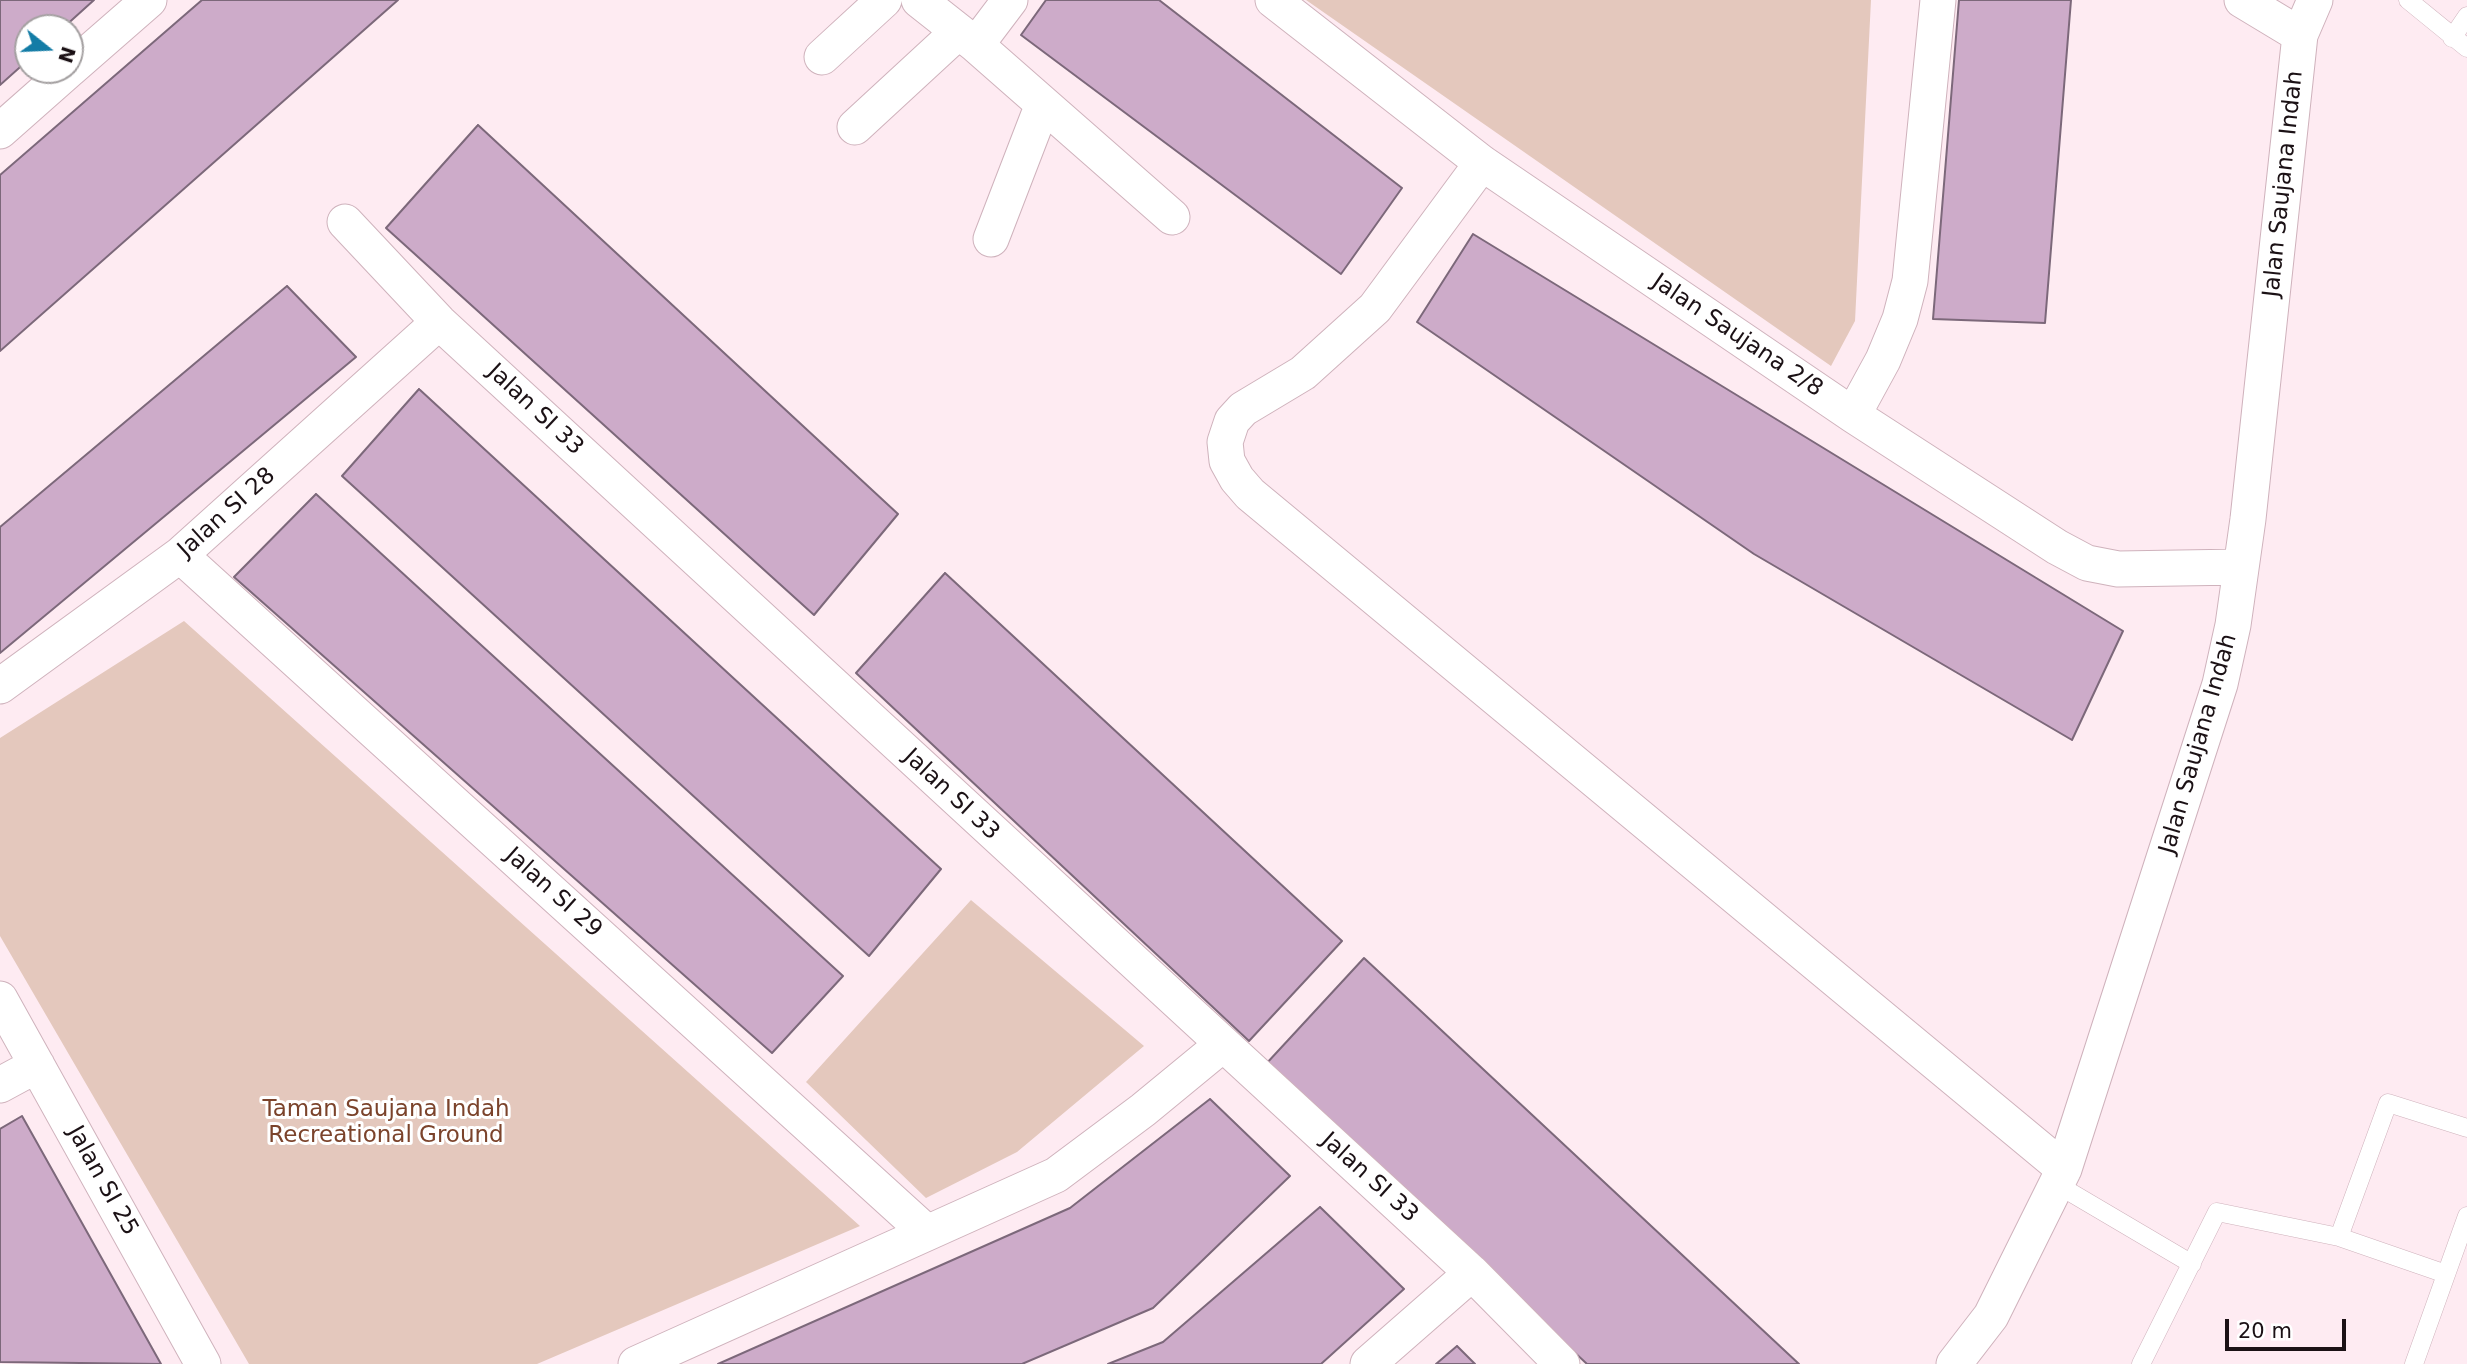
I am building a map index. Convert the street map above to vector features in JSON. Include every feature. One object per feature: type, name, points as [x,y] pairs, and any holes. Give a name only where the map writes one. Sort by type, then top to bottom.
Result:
[{"type":"street","points":[[84,58],[149,0]]},
{"type":"street","points":[[822,57],[884,0]]},
{"type":"street","points":[[919,0],[967,38],[1172,217]]},
{"type":"street","points":[[855,127],[967,38],[1010,0]]},
{"type":"street","name":"Jalan Saujana 2/8","points":[[1273,0],[1482,163],[1853,415],[2057,547],[2087,563],[2118,569],[2241,567]]},
{"type":"street","points":[[1853,415],[1887,350],[1900,318],[1910,281],[1938,0]]},
{"type":"street","points":[[2242,0],[2300,35]]},
{"type":"street","name":"Jalan Saujana Indah","points":[[1954,1364],[1991,1316],[2061,1177],[2216,697],[2233,625],[2241,567],[2300,35],[2315,0]]},
{"type":"street","points":[[0,131],[54,84]]},
{"type":"street","points":[[991,239],[1043,104]]},
{"type":"street","points":[[1482,163],[1375,308],[1303,373],[1242,410],[1232,422],[1225,442],[1227,461],[1237,479],[1261,503],[2061,1177]]},
{"type":"street","name":"Jalan SI 33","points":[[345,222],[439,322],[1472,1273],[1562,1364]]},
{"type":"street","name":"Jalan SI 28","points":[[0,686],[180,555],[439,322]]},
{"type":"street","name":"Jalan SI 29","points":[[180,555],[926,1231]]},
{"type":"street","name":"Jalan SI 25","points":[[0,999],[203,1364]]},
{"type":"street","points":[[636,1364],[926,1231],[1056,1175],[1143,1111],[1222,1045]]},
{"type":"street","points":[[0,1085],[37,1065]]},
{"type":"street","points":[[1368,1364],[1472,1273]]},
{"type":"lane","points":[[2408,0],[2459,43],[2467,16]]},
{"type":"lane","points":[[2339,1237],[2388,1103],[2467,1128]]},
{"type":"lane","points":[[2061,1177],[2192,1264]]},
{"type":"lane","points":[[2141,1364],[2217,1212],[2339,1237],[2446,1274]]},
{"type":"lane","points":[[2414,1364],[2467,1216]]},
{"type":"green space","points":[[1306,0],[1871,0],[1855,321],[1831,366]]},
{"type":"green space","name":"Taman Saujana Indah Recreational Ground","points":[[184,621],[860,1226],[537,1364],[249,1364],[0,936],[0,738]]},
{"type":"green space","points":[[971,900],[1144,1046],[1017,1152],[926,1198],[806,1082]]},
{"type":"building","points":[[0,0],[94,0],[78,14],[14,14],[14,72],[0,85]]},
{"type":"building","points":[[202,0],[398,0],[0,351],[0,175]]},
{"type":"building","points":[[1046,0],[1159,0],[1402,188],[1341,274],[1021,35]]},
{"type":"building","points":[[1959,0],[2071,0],[2045,323],[1933,319]]},
{"type":"building","points":[[478,125],[898,514],[814,615],[386,228]]},
{"type":"building","points":[[1473,234],[2123,631],[2072,740],[1754,554],[1417,322]]},
{"type":"building","points":[[287,286],[356,357],[0,653],[0,527]]},
{"type":"building","points":[[419,389],[941,869],[869,956],[342,476]]},
{"type":"building","points":[[316,494],[843,976],[772,1053],[234,577]]},
{"type":"building","points":[[945,573],[1342,941],[1249,1041],[856,673]]},
{"type":"building","points":[[1364,958],[1799,1364],[1587,1364],[1266,1064]]},
{"type":"building","points":[[1210,1099],[1290,1176],[1153,1308],[1022,1364],[718,1364],[1070,1208]]},
{"type":"building","points":[[22,1116],[161,1364],[0,1362],[0,1129]]},
{"type":"building","points":[[1320,1207],[1404,1289],[1321,1364],[1108,1364],[1163,1342]]},
{"type":"building","points":[[1457,1346],[1475,1364],[1436,1364]]}]
